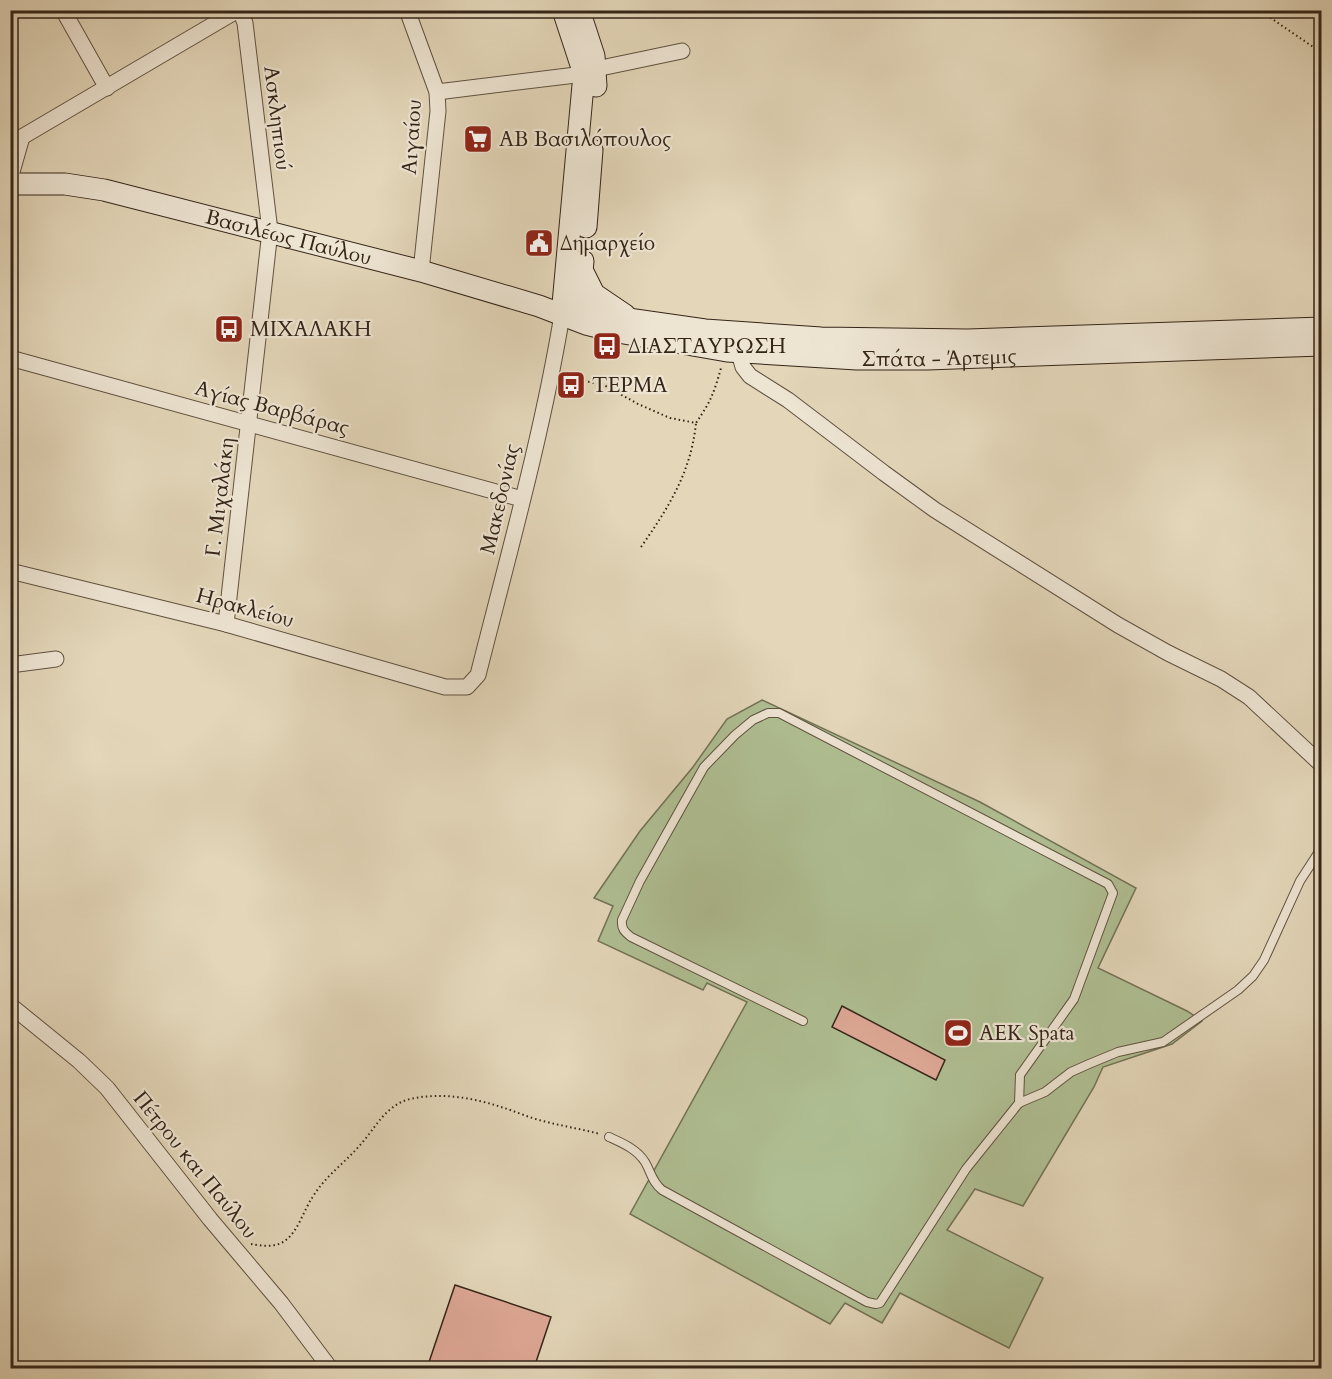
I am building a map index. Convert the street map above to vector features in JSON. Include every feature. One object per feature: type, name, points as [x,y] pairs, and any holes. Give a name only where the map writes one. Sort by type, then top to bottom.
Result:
[{"type":"main road","points":[[563,10],[590,71],[570,313]]},
{"type":"main road","points":[[570,313],[582,269],[590,182],[590,41],[579,10]]},
{"type":"main road","name":"Βασιλέως Παύλου","points":[[10,184],[83,186],[270,231],[570,313]]},
{"type":"main road","points":[[582,269],[594,294],[628,317]]},
{"type":"main road","name":"Σπάτα - Άρτεμις","points":[[570,313],[628,317],[705,330],[821,338],[968,340],[1322,328]]},
{"type":"main road","name":"Σπάτα - Άρτεμις","points":[[570,313],[586,324],[618,332],[733,352],[857,359],[927,359],[1322,345]]},
{"type":"street","points":[[63,10],[107,88]]},
{"type":"street","points":[[10,179],[16,140],[239,10]]},
{"type":"street","name":"Ασκληπιού","points":[[239,10],[245,23],[270,231]]},
{"type":"street","name":"Αιγαίου","points":[[407,10],[436,93],[438,111],[421,271]]},
{"type":"street","points":[[436,93],[590,71],[682,51]]},
{"type":"street","name":"Γ. Μιχαλάκη","points":[[226,624],[270,231]]},
{"type":"street","name":"Μακεδονίας","points":[[467,687],[478,675],[551,375],[570,313]]},
{"type":"street","points":[[733,352],[750,376],[788,400],[935,510],[1118,625],[1221,679],[1249,697],[1322,765]]},
{"type":"street","name":"Αγίας Βαρβάρας","points":[[10,358],[522,499]]},
{"type":"street","name":"Ηρακλείου","points":[[10,571],[226,624],[445,687],[467,687]]},
{"type":"street","points":[[10,665],[56,659]]},
{"type":"street","name":"Πέτρου και Παύλου","points":[[10,1005],[79,1061],[107,1088],[330,1368]]},
{"type":"lane","points":[[803,1021],[631,937],[622,930],[621,925],[640,881],[704,767],[735,735],[753,720],[768,713],[779,713],[1098,878],[1112,888],[1113,893],[1074,999],[1020,1075],[1019,1103]]},
{"type":"lane","points":[[609,1137],[627,1145],[640,1155],[653,1181],[662,1190],[867,1302],[876,1304],[883,1300],[966,1169],[1019,1103],[1045,1092],[1071,1072],[1089,1064],[1118,1052],[1163,1042],[1238,990],[1253,976],[1264,960],[1300,881],[1322,847]]},
{"type":"path","points":[[1259,10],[1322,53]]},
{"type":"path","points":[[641,547],[683,479],[694,446],[696,423],[710,403],[733,352]]},
{"type":"path","points":[[551,375],[604,385],[670,418],[696,423]]},
{"type":"path","points":[[248,1243],[265,1246],[286,1240],[331,1172],[360,1145],[391,1108],[408,1100],[427,1097],[462,1097],[502,1107],[542,1121],[575,1127],[609,1137]]},
{"type":"green space","name":"AEK Spata","points":[[762,700],[980,802],[1136,888],[1098,968],[1187,1011],[1202,1021],[1172,1044],[1103,1067],[1094,1087],[1023,1206],[975,1189],[947,1230],[1043,1278],[1009,1348],[900,1293],[882,1323],[845,1303],[830,1324],[630,1214],[747,1002],[707,983],[703,990],[598,941],[613,906],[594,898],[640,831],[693,767],[727,719]]},
{"type":"building","points":[[842,1006],[945,1060],[936,1080],[832,1027]]},
{"type":"building","points":[[455,1285],[551,1317],[534,1368],[427,1368]]},
{"type":"place","name":"ΑΒ Βασιλόπουλος","points":[[478,139]]},
{"type":"place","name":"Δημαρχείο","points":[[539,243]]},
{"type":"place","name":"ΜΙΧΑΛΑΚΗ","points":[[229,329]]},
{"type":"place","name":"ΔΙΑΣΤΑΥΡΩΣΗ","points":[[607,346]]},
{"type":"place","name":"ΤΕΡΜΑ","points":[[571,385]]},
{"type":"place","name":"AEK Spata","points":[[958,1033]]}]
